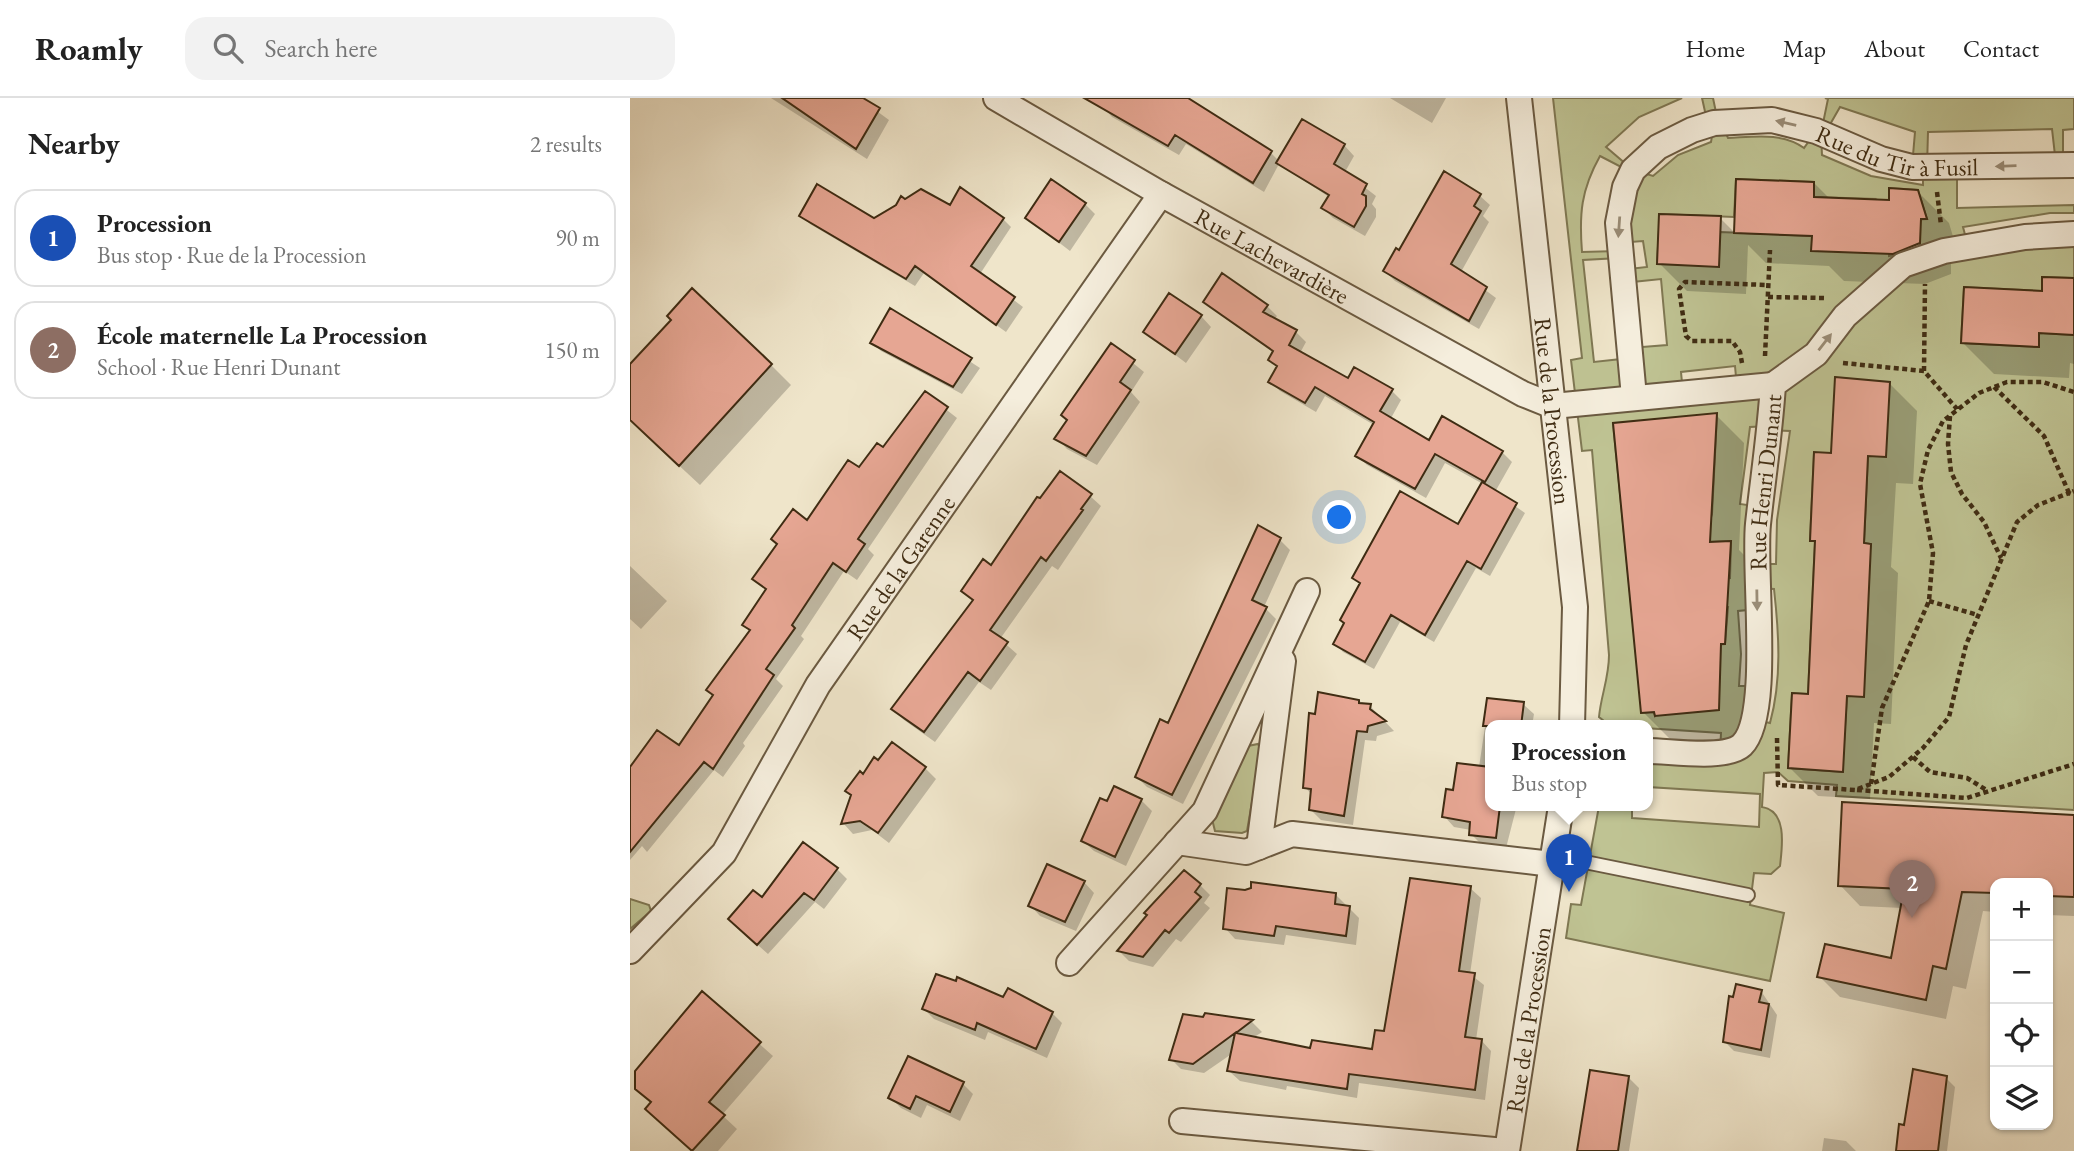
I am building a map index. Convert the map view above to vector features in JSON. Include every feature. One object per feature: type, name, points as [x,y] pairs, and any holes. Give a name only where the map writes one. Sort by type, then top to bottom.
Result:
[{"type":"street","name":"Rue Lachevardière","points":[[996,98],[1161,194],[1523,394],[1553,406]]},
{"type":"street","name":"Rue de la Procession","points":[[1519,98],[1575,607],[1572,720]]},
{"type":"street","name":"Rue du Tir à Fusil","points":[[1634,397],[1618,243],[1618,223],[1625,187],[1633,170],[1646,155],[1692,130],[1745,119],[1772,120],[1816,131],[1881,159],[1912,167],[2074,165]]},
{"type":"street","name":"Rue de la Garenne","points":[[634,943],[724,853],[818,685],[1161,194]]},
{"type":"street","name":"Rue Henri Dunant","points":[[1751,732],[1760,686],[1758,524],[1769,375],[1816,354],[1845,316],[1903,265],[1935,254],[2025,237],[2074,234]]},
{"type":"street","points":[[1553,406],[1748,387],[1769,375]]},
{"type":"street","points":[[1069,963],[1205,810],[1307,591]]},
{"type":"street","points":[[1259,848],[1286,636]]},
{"type":"street","points":[[1653,751],[1728,754],[1741,745],[1751,732]]},
{"type":"street","name":"Rue de la Procession","points":[[1506,1151],[1561,811]]},
{"type":"street","points":[[1177,842],[1246,852],[1292,834],[1552,864]]},
{"type":"street","points":[[1182,1122],[1506,1151]]},
{"type":"lane","points":[[1552,864],[1585,862],[1748,895]]},
{"type":"path","points":[[1924,371],[1935,254],[1934,168]]},
{"type":"path","points":[[1769,375],[1770,250]]},
{"type":"path","points":[[1748,387],[1740,352],[1732,341],[1692,341],[1686,337],[1679,289],[1685,282],[1768,285]]},
{"type":"path","points":[[1816,354],[1840,363],[1924,371],[1957,409]]},
{"type":"path","points":[[1871,784],[1882,708],[1929,601],[1933,553],[1920,484],[1928,450],[1943,421],[1979,393],[2007,382],[2043,382],[2074,392]]},
{"type":"path","points":[[1855,790],[1889,777],[1913,757],[1949,717],[1955,682],[1978,615],[2017,522],[2038,505],[2072,493],[2044,436],[1994,387]]},
{"type":"path","points":[[1950,415],[1948,444],[1951,472],[1962,494],[1984,522],[2001,559]]},
{"type":"path","points":[[1929,601],[1978,615]]},
{"type":"path","points":[[1751,732],[1779,739],[1777,785],[1967,798],[2074,764]]},
{"type":"path","points":[[1913,757],[1930,772],[1967,778],[1989,792]]},
{"type":"green space","points":[[1553,98],[1682,98],[1639,117],[1606,147],[1633,170],[1653,176],[1678,155],[1711,142],[1714,124],[1708,125],[1702,98],[1713,98],[1718,122],[1721,122],[1728,138],[1777,138],[1804,148],[1816,131],[1821,133],[1828,99],[1825,98],[2074,98],[2074,129],[2063,130],[2063,165],[2056,164],[2052,129],[1928,132],[1927,167],[1957,167],[1957,208],[2074,205],[2074,213],[2050,213],[1963,227],[1968,246],[2074,234],[2074,278],[2043,277],[2042,291],[1964,287],[1961,343],[2038,347],[2039,333],[2074,335],[2074,810],[1836,796],[1837,785],[1788,781],[1778,772],[1764,773],[1762,807],[1776,815],[1780,823],[1781,858],[1780,866],[1771,874],[1754,873],[1750,905],[1784,913],[1770,981],[1566,938],[1571,904],[1581,905],[1598,811],[1632,811],[1632,818],[1759,827],[1760,794],[1653,787],[1653,751],[1720,753],[1721,733],[1653,729],[1653,720],[1603,720],[1599,717],[1609,655],[1592,450],[1582,451],[1571,360],[1582,358]],"holes":[[[1840,107],[1915,132],[1912,167],[1923,168],[1923,185],[1871,176],[1822,155],[1821,135],[1824,135]],[[1600,156],[1631,172],[1618,243],[1643,241],[1647,267],[1621,270],[1630,358],[1594,362],[1583,260],[1619,258],[1618,251],[1582,252],[1581,214],[1589,180]],[[1736,179],[1814,182],[1814,197],[1874,199],[1812,236],[1720,232],[1657,263],[1660,214],[1734,217]],[[1889,188],[1918,190],[1927,219],[1902,220],[1920,231],[1920,250],[1889,256]],[[1661,279],[1667,345],[1630,348],[1623,283]],[[1735,366],[1737,388],[1683,393],[1681,372]],[[1717,414],[1712,514],[1703,542],[1731,541],[1730,578],[1708,581],[1709,609],[1728,607],[1725,644],[1710,645],[1655,716],[1654,712],[1642,713],[1613,424]],[[1770,426],[1770,430],[1790,431],[1777,520],[1776,564],[1757,564],[1761,507],[1740,504],[1750,427]],[[1814,453],[1868,456],[1864,543],[1871,544],[1847,696],[1842,772],[1788,768],[1792,693],[1808,694],[1815,541],[1810,540]],[[1757,588],[1774,589],[1778,656],[1770,723],[1752,719],[1760,686],[1739,686],[1741,654],[1738,611],[1758,609]]]},
{"type":"green space","points":[[1258,744],[1261,750],[1247,831],[1215,831],[1212,819],[1248,746]]},
{"type":"green space","points":[[630,899],[649,905],[651,911],[630,929]]},
{"type":"building","points":[[782,98],[863,98],[880,108],[856,149]]},
{"type":"building","points":[[1084,98],[1188,98],[1272,151],[1253,183],[1175,135],[1168,146]]},
{"type":"building","points":[[1302,119],[1345,144],[1334,164],[1367,184],[1362,194],[1366,196],[1366,206],[1354,227],[1321,208],[1329,195],[1276,163]]},
{"type":"building","points":[[1444,171],[1481,194],[1474,206],[1481,211],[1451,264],[1487,287],[1469,321],[1383,271],[1396,248],[1399,250]]},
{"type":"building","points":[[1051,179],[1086,203],[1059,242],[1025,218]]},
{"type":"building","points":[[1736,179],[1814,182],[1814,197],[1889,200],[1889,188],[1918,190],[1927,219],[1921,219],[1920,243],[1893,254],[1811,251],[1812,236],[1734,233]]},
{"type":"building","points":[[817,184],[874,218],[896,205],[901,196],[905,199],[921,189],[950,205],[960,187],[1004,218],[971,266],[1015,297],[996,325],[915,266],[906,279],[799,216]]},
{"type":"building","points":[[1659,214],[1721,216],[1719,267],[1657,264]]},
{"type":"building","points":[[1222,273],[1268,305],[1263,312],[1297,330],[1289,345],[1348,378],[1354,367],[1393,389],[1380,411],[1429,440],[1442,416],[1503,451],[1485,482],[1435,454],[1415,489],[1355,456],[1374,422],[1315,387],[1305,403],[1268,382],[1277,366],[1268,360],[1273,351],[1203,302]]},
{"type":"building","points":[[2042,277],[2074,278],[2074,335],[2039,333],[2039,347],[1961,343],[1964,287],[2042,291]]},
{"type":"building","points":[[692,288],[772,364],[679,466],[630,420],[630,364],[671,320],[667,316]]},
{"type":"building","points":[[1169,293],[1202,315],[1175,354],[1143,332]]},
{"type":"building","points":[[890,308],[972,358],[953,387],[870,343]]},
{"type":"building","points":[[1111,343],[1135,360],[1120,382],[1131,390],[1086,456],[1054,439],[1067,420],[1061,415]]},
{"type":"building","points":[[1835,377],[1890,382],[1886,457],[1868,456],[1864,543],[1871,544],[1864,697],[1847,696],[1843,772],[1788,768],[1792,693],[1808,694],[1815,541],[1810,541],[1814,452],[1831,453]]},
{"type":"building","points":[[925,391],[948,407],[858,539],[865,544],[846,572],[833,563],[792,625],[795,628],[766,669],[774,675],[713,769],[704,762],[630,852],[630,767],[657,730],[679,745],[713,695],[706,690],[750,630],[742,625],[766,589],[752,579],[777,544],[771,539],[793,509],[807,520],[848,460],[859,467],[877,443],[883,447]]},
{"type":"building","points":[[1717,413],[1710,542],[1731,541],[1725,644],[1721,644],[1719,710],[1655,716],[1654,712],[1641,713],[1613,423]]},
{"type":"building","points":[[1060,471],[1092,494],[1046,561],[1041,557],[990,630],[1008,642],[980,681],[968,672],[924,732],[891,709],[973,600],[961,591],[983,559],[991,565],[1037,497],[1040,498]]},
{"type":"building","points":[[1482,482],[1517,503],[1481,569],[1467,561],[1425,635],[1391,615],[1365,662],[1333,644],[1344,623],[1340,620],[1360,583],[1352,578],[1400,491],[1458,524]]},
{"type":"building","points":[[1258,525],[1281,538],[1252,600],[1267,607],[1172,795],[1135,777],[1160,719],[1168,723]]},
{"type":"building","points":[[1318,692],[1371,704],[1370,709],[1386,721],[1368,726],[1367,732],[1357,731],[1344,816],[1309,810],[1311,789],[1303,788],[1309,713],[1315,714]]},
{"type":"building","points":[[1487,698],[1524,702],[1522,720],[1485,720],[1483,726]]},
{"type":"building","points":[[892,742],[926,767],[878,833],[860,821],[841,824],[851,795],[845,791],[860,771],[863,774],[874,757],[878,760]]},
{"type":"building","points":[[1457,763],[1485,766],[1485,811],[1499,811],[1496,838],[1469,835],[1470,822],[1442,817],[1446,789],[1453,790]]},
{"type":"building","points":[[1114,786],[1142,799],[1115,857],[1081,841],[1100,798],[1107,801]]},
{"type":"building","points":[[1842,802],[2074,815],[2074,897],[2053,896],[2053,878],[1990,878],[1990,893],[1962,892],[1946,969],[1933,966],[1926,1000],[1817,977],[1825,944],[1891,958],[1904,889],[1838,886]]},
{"type":"building","points":[[803,842],[838,868],[814,900],[804,893],[757,945],[728,919],[753,890],[762,897]]},
{"type":"building","points":[[1047,864],[1085,881],[1065,922],[1028,906]]},
{"type":"building","points":[[1184,870],[1201,884],[1195,892],[1201,897],[1169,933],[1165,930],[1143,957],[1117,951],[1147,915],[1144,913]]},
{"type":"building","points":[[1410,878],[1471,886],[1459,971],[1475,973],[1465,1037],[1482,1039],[1475,1090],[1349,1074],[1347,1089],[1227,1071],[1235,1033],[1193,1064],[1169,1060],[1183,1014],[1203,1017],[1205,1013],[1253,1020],[1236,1033],[1310,1048],[1312,1040],[1372,1049],[1375,1030],[1384,1031]]},
{"type":"building","points":[[1251,882],[1336,893],[1335,904],[1350,906],[1346,936],[1276,926],[1274,936],[1223,929],[1227,888],[1245,890],[1251,888]]},
{"type":"building","points":[[936,974],[956,981],[957,977],[1003,997],[1008,988],[1053,1012],[1036,1049],[977,1023],[975,1030],[922,1009]]},
{"type":"building","points":[[1736,984],[1762,990],[1759,1002],[1769,1004],[1761,1050],[1723,1042],[1729,996],[1733,997]]},
{"type":"building","points":[[702,991],[761,1042],[709,1102],[725,1115],[692,1151],[645,1109],[651,1102],[635,1089],[635,1071]]},
{"type":"building","points":[[908,1056],[964,1082],[950,1112],[916,1096],[910,1109],[888,1098]]},
{"type":"building","points":[[1913,1069],[1947,1076],[1938,1151],[1896,1151],[1899,1124],[1904,1125]]},
{"type":"building","points":[[1590,1070],[1629,1076],[1618,1151],[1577,1151]]},
{"type":"place","name":"Procession","points":[[1569,892]]},
{"type":"place","name":"École maternelle La Procession","points":[[1912,918]]}]
